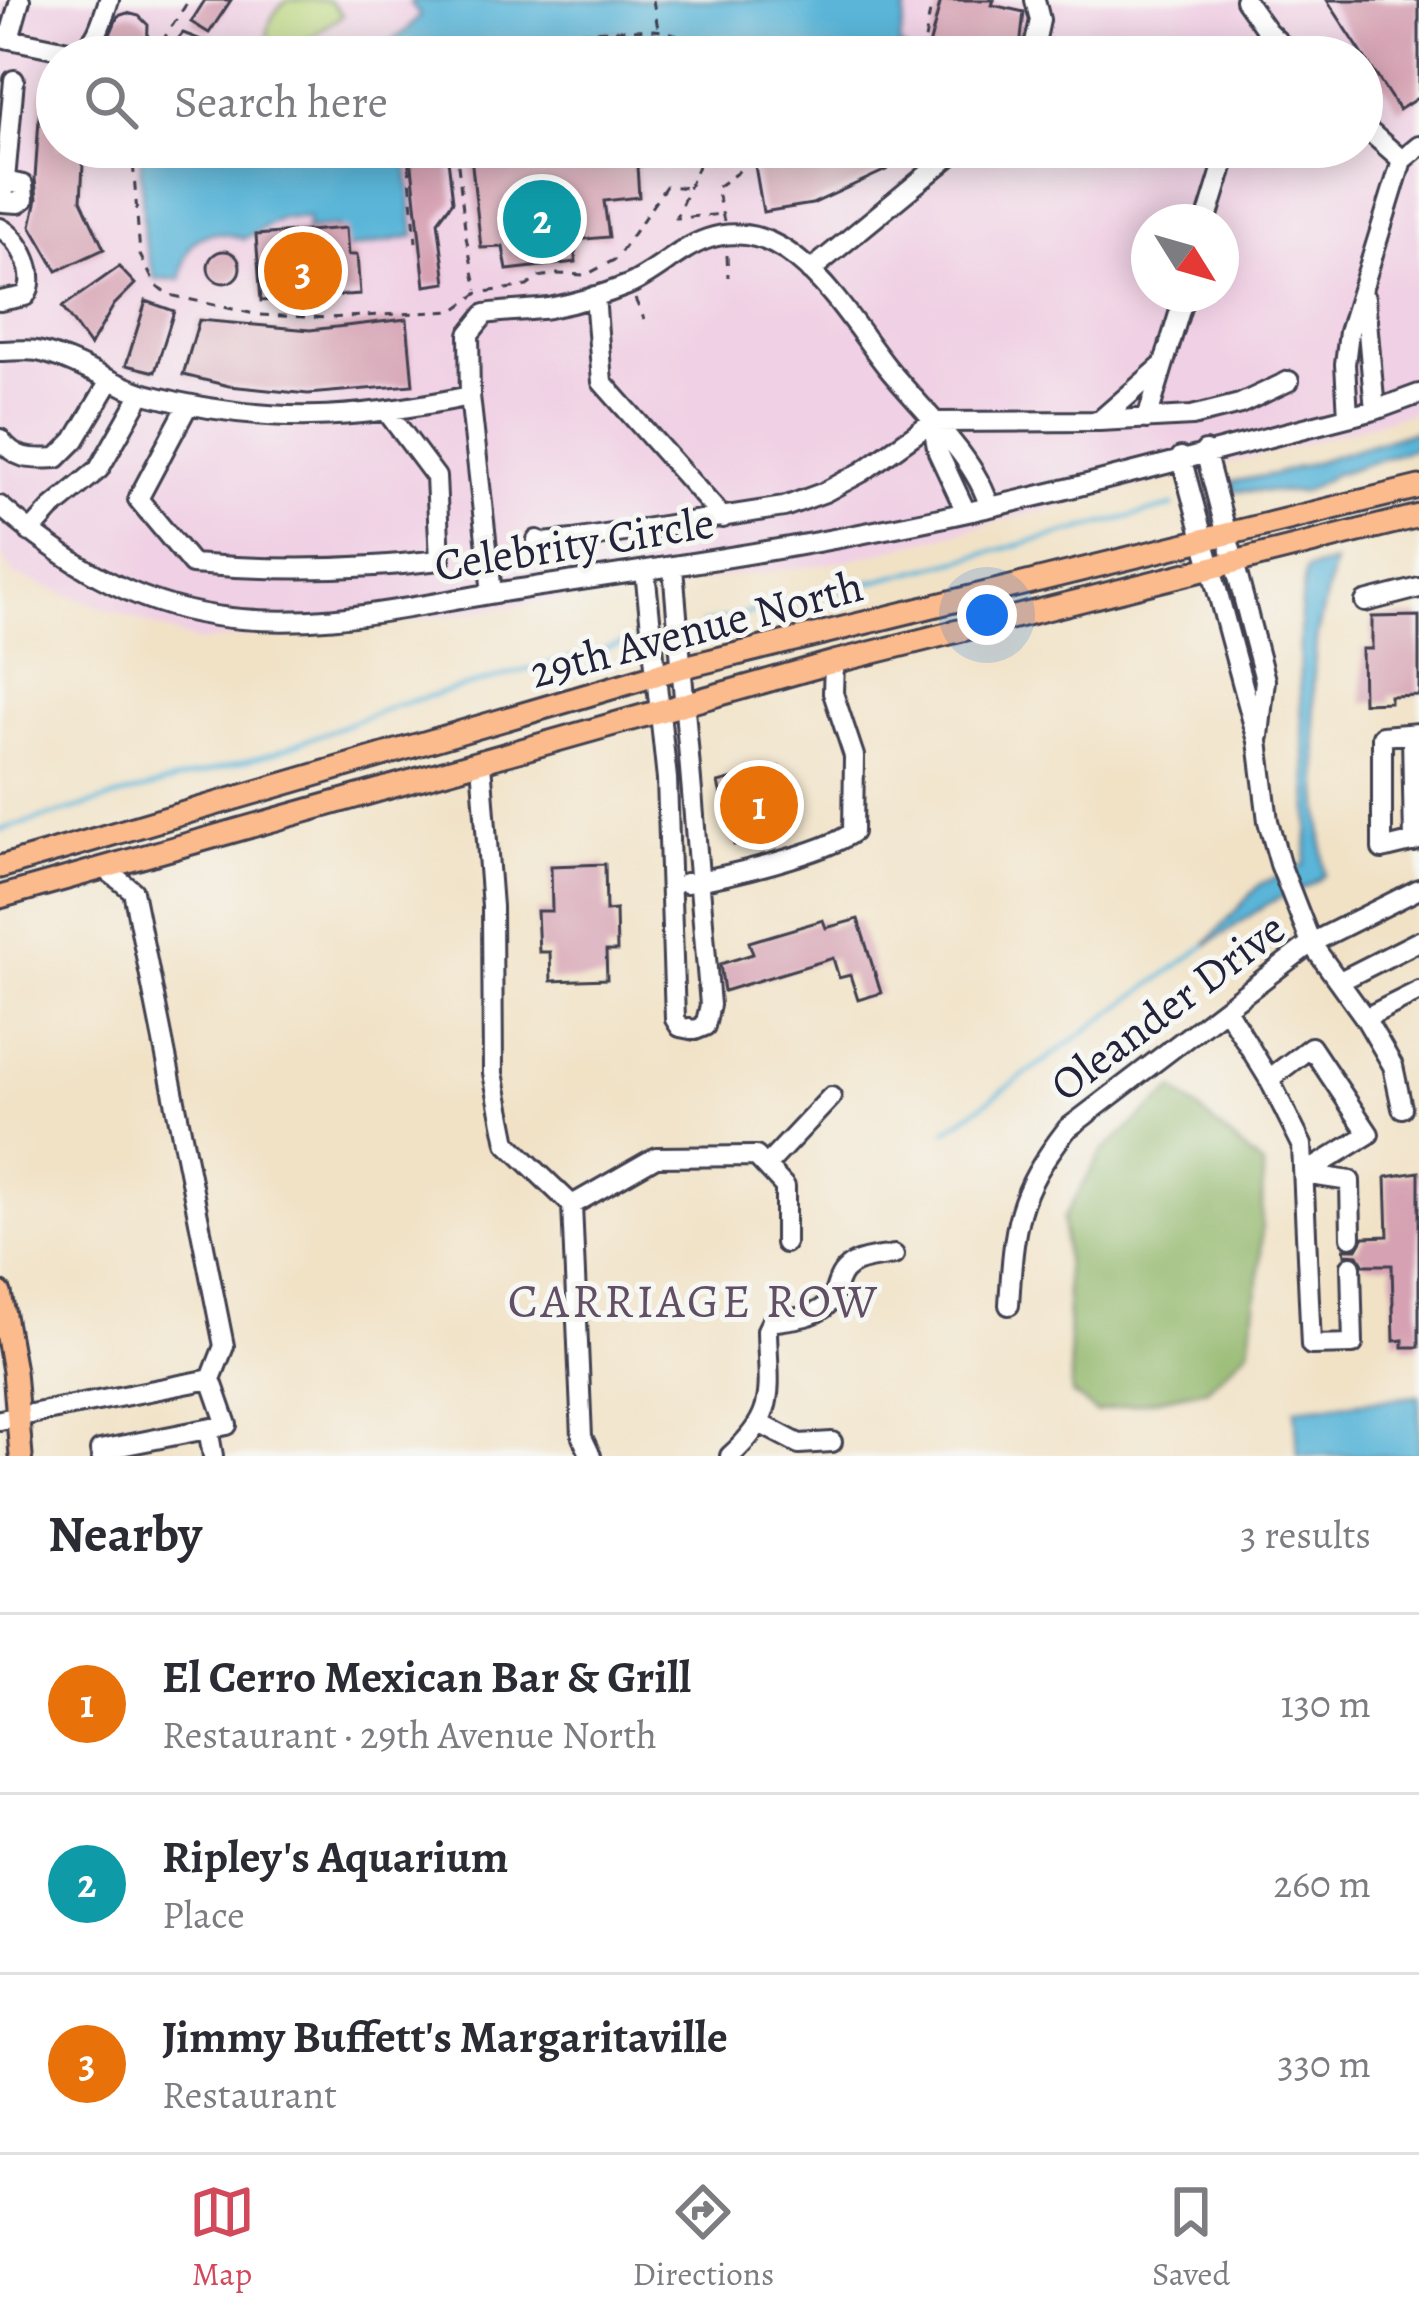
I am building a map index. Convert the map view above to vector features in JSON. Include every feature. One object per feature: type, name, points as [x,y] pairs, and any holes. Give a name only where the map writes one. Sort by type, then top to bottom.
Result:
[{"type":"main road","name":"29th Avenue North","points":[[0,867],[680,668],[1419,487]]},
{"type":"main road","name":"29th Avenue North","points":[[0,897],[834,662],[1419,516]]},
{"type":"main road","points":[[0,1294],[14,1371],[9,1419],[21,1456]]},
{"type":"street","points":[[20,0],[4,38],[36,44]]},
{"type":"street","points":[[95,36],[109,0]]},
{"type":"street","points":[[1035,0],[1040,20],[1037,36]]},
{"type":"street","points":[[1245,0],[1273,36]]},
{"type":"street","points":[[1266,36],[1268,31]]},
{"type":"street","points":[[3,202],[14,80]]},
{"type":"street","points":[[1383,143],[1402,160]]},
{"type":"street","points":[[1348,416],[1346,348],[1402,160],[1419,146]]},
{"type":"street","points":[[811,271],[936,168]]},
{"type":"street","points":[[1212,204],[1223,168]]},
{"type":"street","points":[[0,228],[11,234],[33,277],[33,287],[13,302],[0,301]]},
{"type":"street","points":[[492,593],[470,396],[469,334],[485,314],[547,308],[595,296],[650,274],[699,242],[726,236],[782,246],[811,271],[966,459],[989,506]]},
{"type":"street","points":[[1364,287],[1375,410]]},
{"type":"street","points":[[595,296],[602,382],[722,518]]},
{"type":"street","points":[[1147,419],[1180,312]]},
{"type":"street","points":[[0,351],[35,350],[142,393],[188,405],[292,419],[388,413],[470,396]]},
{"type":"street","points":[[1099,421],[1166,362]]},
{"type":"street","points":[[0,439],[10,453],[24,459],[57,458],[75,440],[110,381]]},
{"type":"street","points":[[537,540],[558,542],[784,507],[862,472],[932,422],[1192,416],[1240,404],[1289,381]]},
{"type":"street","points":[[30,532],[99,469],[142,393]]},
{"type":"street","name":"Celebrity Circle","points":[[0,506],[30,532],[134,595],[213,616],[264,621],[379,616],[492,593],[673,568],[966,512],[1375,410],[1419,394]]},
{"type":"street","points":[[188,405],[138,499],[192,564],[237,568],[366,569],[440,560],[436,477],[388,413]]},
{"type":"street","points":[[932,422],[938,452],[966,512]]},
{"type":"street","points":[[1204,451],[1265,680],[1258,741]]},
{"type":"street","points":[[1181,457],[1258,741],[1268,821],[1280,864],[1311,943],[1393,1066],[1402,1108]]},
{"type":"street","points":[[645,571],[667,779],[675,1019],[686,1030],[695,1030],[705,1026],[720,1004],[698,881],[673,568]]},
{"type":"street","points":[[1365,602],[1419,588]]},
{"type":"street","points":[[672,885],[812,850],[853,832],[854,756],[833,693],[834,662]]},
{"type":"street","points":[[1416,734],[1416,841],[1382,849],[1382,736],[1416,734]]},
{"type":"street","points":[[481,763],[493,908],[493,1073],[507,1143],[572,1204],[582,1437],[591,1456]]},
{"type":"street","points":[[667,779],[690,773]]},
{"type":"street","points":[[133,892],[154,853]]},
{"type":"street","points":[[101,1456],[100,1450],[227,1425],[212,1379],[224,1346],[133,892],[104,867]]},
{"type":"street","name":"Oleander Drive","points":[[1009,1305],[1014,1224],[1038,1167],[1067,1129],[1311,943],[1419,890]]},
{"type":"street","points":[[673,926],[703,920]]},
{"type":"street","points":[[1340,981],[1419,941]]},
{"type":"street","points":[[1365,1018],[1419,991]]},
{"type":"street","points":[[1226,1009],[1302,1145],[1311,1345],[1352,1344],[1351,1265]]},
{"type":"street","points":[[1269,1079],[1311,1047],[1369,1134],[1304,1174]]},
{"type":"street","points":[[766,1165],[832,1097]]},
{"type":"street","points":[[572,1204],[656,1157],[757,1156],[785,1187],[785,1244]]},
{"type":"street","points":[[1304,1174],[1350,1181],[1351,1237]]},
{"type":"street","points":[[730,1456],[760,1424],[769,1400],[767,1330],[771,1322],[812,1315],[824,1307],[835,1296],[839,1277],[854,1261],[894,1255]]},
{"type":"street","points":[[9,1419],[212,1379]]},
{"type":"street","points":[[760,1424],[799,1444],[832,1442]]},
{"type":"street","points":[[208,1430],[213,1456]]},
{"type":"path","points":[[166,36],[189,0]]},
{"type":"path","points":[[653,0],[658,31]]},
{"type":"path","points":[[926,36],[932,0]]},
{"type":"path","points":[[520,36],[622,30],[678,36]]},
{"type":"path","points":[[134,168],[140,255],[156,286],[170,295],[259,315],[329,318],[453,311],[478,293],[527,286],[555,274],[586,275],[616,259],[666,186],[689,188]]},
{"type":"path","points":[[409,168],[416,242]]},
{"type":"path","points":[[458,168],[478,293]]},
{"type":"path","points":[[697,168],[676,218],[724,214]]},
{"type":"path","points":[[728,277],[724,214],[716,188],[740,168]]},
{"type":"shaded area","points":[[0,0],[1419,0],[1419,410],[1286,449],[840,562],[420,619],[198,642],[14,575],[0,554]]},
{"type":"green space","points":[[288,0],[328,0],[343,15],[312,36],[268,36],[276,12]]},
{"type":"green space","points":[[1174,1089],[1263,1166],[1261,1261],[1249,1349],[1207,1389],[1096,1412],[1072,1394],[1063,1219],[1102,1152]]},
{"type":"water","points":[[908,0],[901,36],[399,36],[420,16],[410,3]]},
{"type":"water","points":[[141,168],[407,168],[414,236],[341,250],[336,226],[306,229],[308,218],[282,218],[243,239],[218,233],[199,238],[187,253],[181,279],[155,279],[144,239]]},
{"type":"water","points":[[1419,430],[1419,447],[1336,474],[1303,492],[1234,491],[1232,482],[1275,474]]},
{"type":"water","points":[[1334,562],[1316,639],[1313,687],[1324,875],[1267,904],[1201,949],[1260,884],[1304,865],[1309,807],[1300,692],[1302,604],[1306,570]]},
{"type":"water","points":[[1419,1396],[1419,1456],[1298,1456],[1295,1409]]},
{"type":"building","points":[[205,0],[231,0],[209,33],[191,22]]},
{"type":"building","points":[[941,0],[994,0],[992,5],[1024,12],[1021,36],[932,36]]},
{"type":"building","points":[[1327,0],[1419,0],[1419,97],[1399,110],[1383,86],[1383,36],[1351,36]]},
{"type":"building","points":[[118,16],[139,16],[148,25],[148,36],[109,36]]},
{"type":"building","points":[[36,164],[36,168],[83,168],[81,200],[104,249],[57,271],[31,226],[37,199],[35,179]]},
{"type":"building","points":[[412,168],[449,168],[453,201],[438,221],[446,283],[425,286]]},
{"type":"building","points":[[472,168],[637,168],[639,197],[604,201],[609,237],[574,240],[576,262],[507,270],[503,247],[481,248]]},
{"type":"building","points":[[755,168],[889,168],[812,204],[763,212]]},
{"type":"building","points":[[346,228],[348,255],[357,255],[360,294],[261,301],[256,235]]},
{"type":"building","points":[[224,251],[236,255],[240,267],[236,279],[224,283],[212,279],[208,267],[212,255]]},
{"type":"building","points":[[119,267],[135,284],[114,305],[90,346],[62,307]]},
{"type":"building","points":[[146,301],[174,311],[155,372],[126,365]]},
{"type":"building","points":[[407,319],[413,385],[308,394],[229,386],[183,375],[199,320],[310,330]]},
{"type":"building","points":[[1419,616],[1419,695],[1363,703],[1362,649],[1372,649],[1372,617]]},
{"type":"building","points":[[779,767],[794,829],[734,845],[718,783]]},
{"type":"building","points":[[605,864],[606,911],[616,910],[617,951],[606,951],[607,979],[551,981],[550,952],[539,952],[537,911],[552,911],[551,866]]},
{"type":"building","points":[[858,919],[881,993],[858,1000],[850,975],[839,978],[833,958],[724,991],[720,964],[753,954],[749,942],[823,920],[826,928]]},
{"type":"building","points":[[1419,1172],[1419,1347],[1403,1347],[1403,1340],[1394,1341],[1392,1265],[1364,1265],[1358,1255],[1345,1254],[1344,1249],[1357,1249],[1364,1237],[1388,1236],[1386,1177]]},
{"type":"waterway","points":[[702,625],[1173,506]]},
{"type":"waterway","points":[[0,830],[273,753],[397,705],[629,642]]},
{"type":"waterway","points":[[946,1131],[1205,946]]},
{"type":"place","name":"Ripley's Aquarium","points":[[542,219]]},
{"type":"place","name":"Jimmy Buffett's Margaritaville","points":[[303,271]]},
{"type":"place","name":"El Cerro Mexican Bar & Grill","points":[[759,805]]},
{"type":"district","name":"CARRIAGE ROW","points":[[694,1300]]}]
